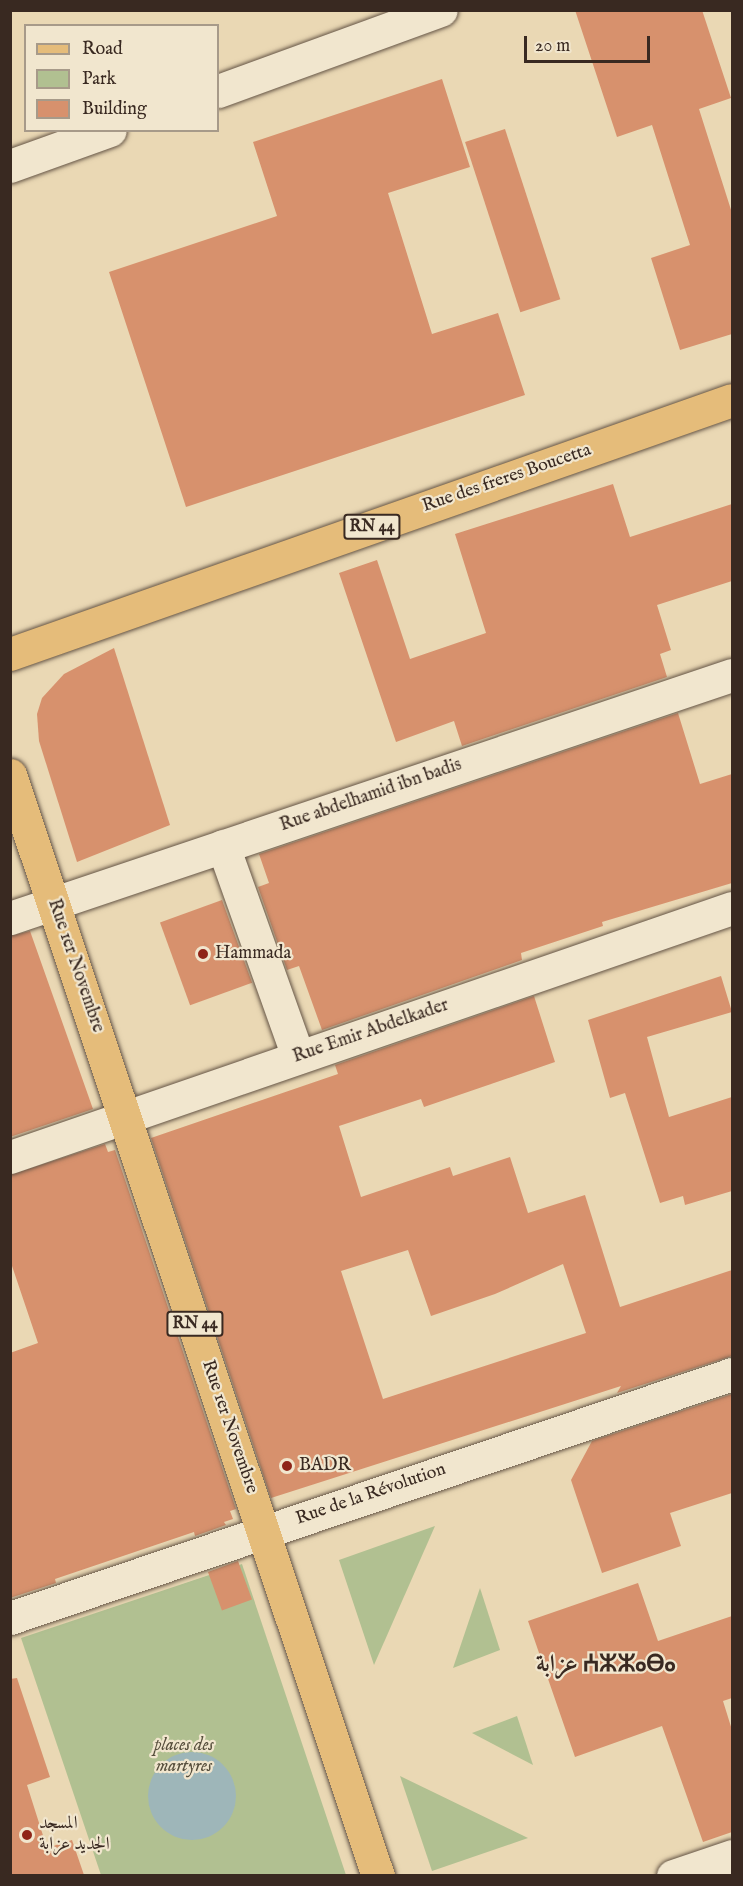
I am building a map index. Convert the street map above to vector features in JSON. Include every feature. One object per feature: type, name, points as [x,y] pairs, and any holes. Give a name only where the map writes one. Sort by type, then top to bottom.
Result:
[{"type":"main road","name":"Rue des freres Boucetta","points":[[10,654],[732,400]]},
{"type":"main road","name":"Rue 1er Novembre","points":[[10,775],[378,1875]]},
{"type":"street","points":[[219,91],[441,10]]},
{"type":"street","points":[[10,166],[104,132]]},
{"type":"street","name":"Rue abdelhamid ibn badis","points":[[10,918],[732,675]]},
{"type":"street","points":[[223,846],[298,1057]]},
{"type":"street","name":"Rue Emir Abdelkader","points":[[10,1157],[732,908]]},
{"type":"street","name":"Rue de la Révolution","points":[[10,1618],[732,1374]]},
{"type":"street","points":[[673,1875],[732,1856]]},
{"type":"green space","points":[[435,1526],[374,1665],[339,1560]]},
{"type":"green space","name":"places des martyres","points":[[242,1564],[346,1875],[101,1875],[21,1638]]},
{"type":"green space","points":[[480,1588],[500,1650],[453,1668]]},
{"type":"green space","points":[[517,1716],[533,1765],[472,1733]]},
{"type":"green space","points":[[400,1776],[528,1838],[432,1871]]},
{"type":"water","points":[[192,1752],[209,1756],[223,1765],[232,1779],[236,1796],[232,1813],[223,1827],[209,1836],[192,1840],[175,1836],[161,1827],[152,1813],[148,1796],[152,1779],[161,1765],[175,1756]]},
{"type":"building","points":[[575,10],[702,10],[731,98],[699,109],[732,213],[732,334],[680,350],[651,258],[690,245],[652,125],[617,137]]},
{"type":"building","points":[[442,79],[470,167],[388,193],[432,334],[498,313],[525,395],[186,507],[109,272],[277,216],[253,142]]},
{"type":"building","points":[[505,129],[560,299],[520,312],[465,142]]},
{"type":"building","points":[[613,484],[630,537],[732,504],[732,581],[657,605],[671,650],[660,654],[667,677],[462,746],[454,721],[396,742],[339,573],[377,560],[410,659],[486,633],[455,534]]},
{"type":"building","points":[[114,648],[170,825],[77,862],[39,741],[37,714],[42,698],[64,674]]},
{"type":"building","points":[[678,713],[700,784],[732,774],[732,883],[602,922],[603,926],[521,953],[522,960],[322,1030],[299,966],[287,970],[258,887],[269,883],[259,854]]},
{"type":"building","name":"Hammada","points":[[222,900],[252,983],[190,1005],[160,923]]},
{"type":"building","points":[[30,931],[93,1109],[10,1137],[10,936]]},
{"type":"building","points":[[721,976],[732,1012],[647,1037],[669,1117],[732,1097],[732,1191],[685,1205],[683,1196],[660,1203],[625,1093],[610,1098],[588,1020]]},
{"type":"building","points":[[534,996],[555,1062],[424,1107],[421,1099],[339,1126],[361,1197],[450,1167],[453,1176],[510,1157],[528,1213],[585,1195],[620,1307],[732,1270],[732,1356],[617,1393],[621,1386],[271,1498],[151,1138],[338,1074],[335,1065]],"holes":[[[408,1250],[431,1316],[495,1294],[563,1264],[586,1333],[383,1399],[341,1271]]]},
{"type":"building","points":[[105,1144],[108,1152],[115,1150],[236,1509],[230,1511],[233,1519],[224,1522],[226,1525],[195,1536],[194,1532],[55,1579],[56,1583],[10,1598],[10,1353],[38,1343],[10,1260],[10,1175]]},
{"type":"building","points":[[732,1394],[732,1493],[670,1513],[681,1546],[602,1573],[571,1480],[592,1441]]},
{"type":"building","points":[[238,1561],[252,1600],[222,1610],[208,1572]]},
{"type":"building","points":[[638,1583],[658,1641],[732,1616],[732,1698],[723,1701],[732,1730],[732,1832],[703,1842],[662,1726],[575,1757],[528,1621]]},
{"type":"building","points":[[17,1678],[50,1777],[27,1785],[47,1848],[72,1840],[84,1875],[10,1875],[10,1679]]},
{"type":"place","name":"Hammada","points":[[203,954]]},
{"type":"place","name":"BADR","points":[[287,1466]]},
{"type":"place","name":"المسجد الجديد عزابة","points":[[27,1835]]},
{"type":"district","name":"عزابة ⵄⵣⵣⴰⴱⴰ","points":[[606,1665]]}]
